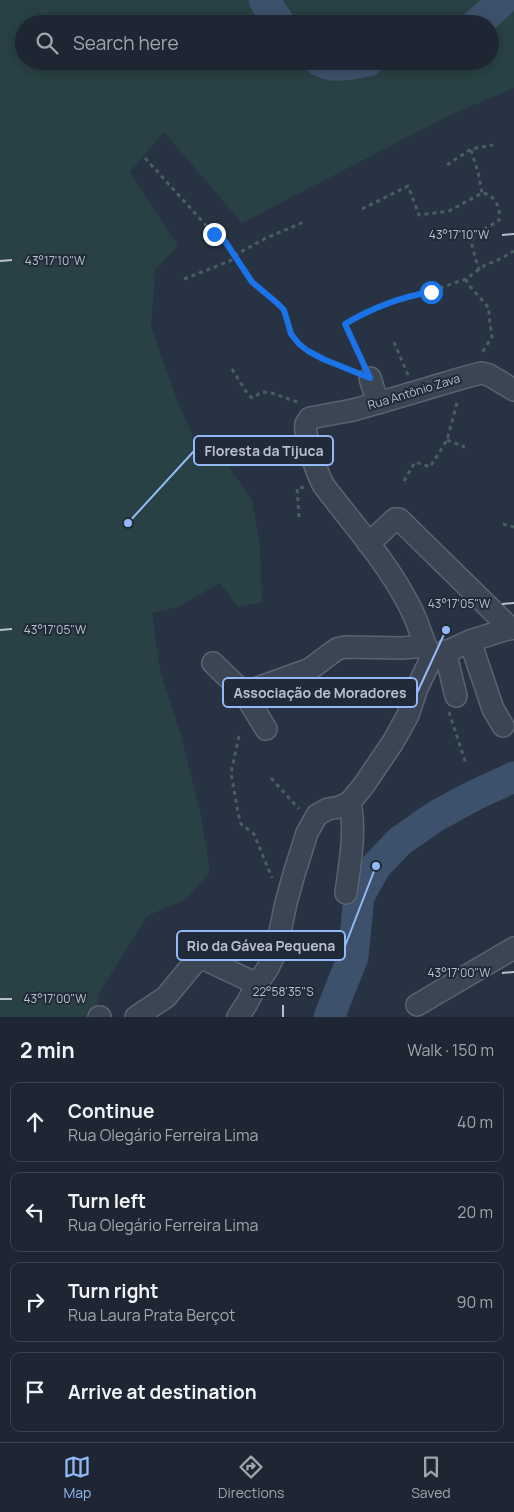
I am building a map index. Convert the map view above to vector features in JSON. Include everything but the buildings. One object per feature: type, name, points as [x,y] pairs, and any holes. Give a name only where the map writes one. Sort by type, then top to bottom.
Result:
[{"type":"street","name":"Rua Antônio Zava","points":[[318,416],[378,404],[481,373],[489,375],[514,390]]},
{"type":"street","points":[[370,378],[378,404]]},
{"type":"street","points":[[318,416],[306,424],[307,438],[319,477],[324,486],[373,539],[434,652],[452,702]]},
{"type":"street","points":[[244,693],[310,669],[337,649],[344,647],[434,652],[510,627],[399,519],[395,518],[373,539]]},
{"type":"street","points":[[470,641],[493,709],[503,726]]},
{"type":"street","points":[[238,1017],[268,968],[276,951],[286,903],[307,833],[314,818],[317,814],[328,809],[340,807],[350,802],[364,786],[394,742],[408,715],[417,688],[434,652]]},
{"type":"street","points":[[213,663],[244,693],[266,729]]},
{"type":"street","points":[[346,893],[352,846],[350,802]]},
{"type":"street","points":[[417,1005],[514,948]]},
{"type":"street","points":[[136,1017],[166,997],[194,963],[199,960],[204,959],[257,984]]},
{"type":"path","points":[[447,165],[471,150],[492,145]]},
{"type":"path","points":[[471,150],[482,192]]},
{"type":"path","points":[[145,158],[214,234],[219,232],[252,282],[284,310],[291,334],[299,344],[323,359],[370,378]]},
{"type":"path","points":[[362,209],[408,186],[419,215],[449,211],[482,192]]},
{"type":"path","points":[[479,270],[472,242],[473,238],[499,220],[500,214],[494,199],[482,192]]},
{"type":"path","points":[[184,279],[224,264],[266,238],[304,222]]},
{"type":"path","points":[[370,378],[345,324],[368,311],[410,295],[431,292],[466,279],[485,265],[514,252]]},
{"type":"path","points":[[404,481],[415,462],[430,467],[447,440],[463,377],[492,337],[488,316],[489,308],[467,284],[466,279]]},
{"type":"path","points":[[394,342],[416,391]]},
{"type":"path","points":[[232,369],[252,398],[262,392],[272,393],[303,404],[318,416]]},
{"type":"path","points":[[447,440],[465,446]]},
{"type":"path","points":[[299,517],[297,488],[324,486]]},
{"type":"path","points":[[503,524],[514,527]]},
{"type":"path","points":[[452,702],[466,764]]},
{"type":"path","points":[[239,736],[231,773],[241,824],[254,834],[277,888],[286,903]]},
{"type":"path","points":[[271,778],[302,812],[314,818]]},
{"type":"green space","points":[[0,0],[514,0],[514,88],[450,115],[242,223],[164,132],[130,172],[178,246],[155,270],[151,327],[178,402],[197,446],[224,460],[252,500],[260,546],[262,602],[238,607],[220,583],[180,606],[152,613],[160,670],[181,736],[200,810],[210,872],[186,899],[147,916],[98,995],[97,1017],[0,1017]]},
{"type":"green space","points":[[351,983],[346,1007],[349,1017],[331,1017]]},
{"type":"waterway","points":[[264,0],[274,15]]},
{"type":"waterway","points":[[487,15],[503,0]]},
{"type":"waterway","points":[[329,1017],[353,957],[359,896],[376,866],[400,841],[436,816],[514,777]]},
{"type":"place","name":"Floresta da Tijuca","points":[[128,523]]},
{"type":"place","name":"Associação de Moradores","points":[[446,630]]},
{"type":"place","name":"Rio da Gávea Pequena","points":[[376,866]]},
{"type":"route","points":[[214,234],[219,232],[257,288],[262,290],[284,310],[291,334],[299,344],[308,351],[337,366],[370,378],[345,324],[368,311],[410,295],[431,292]]}]
